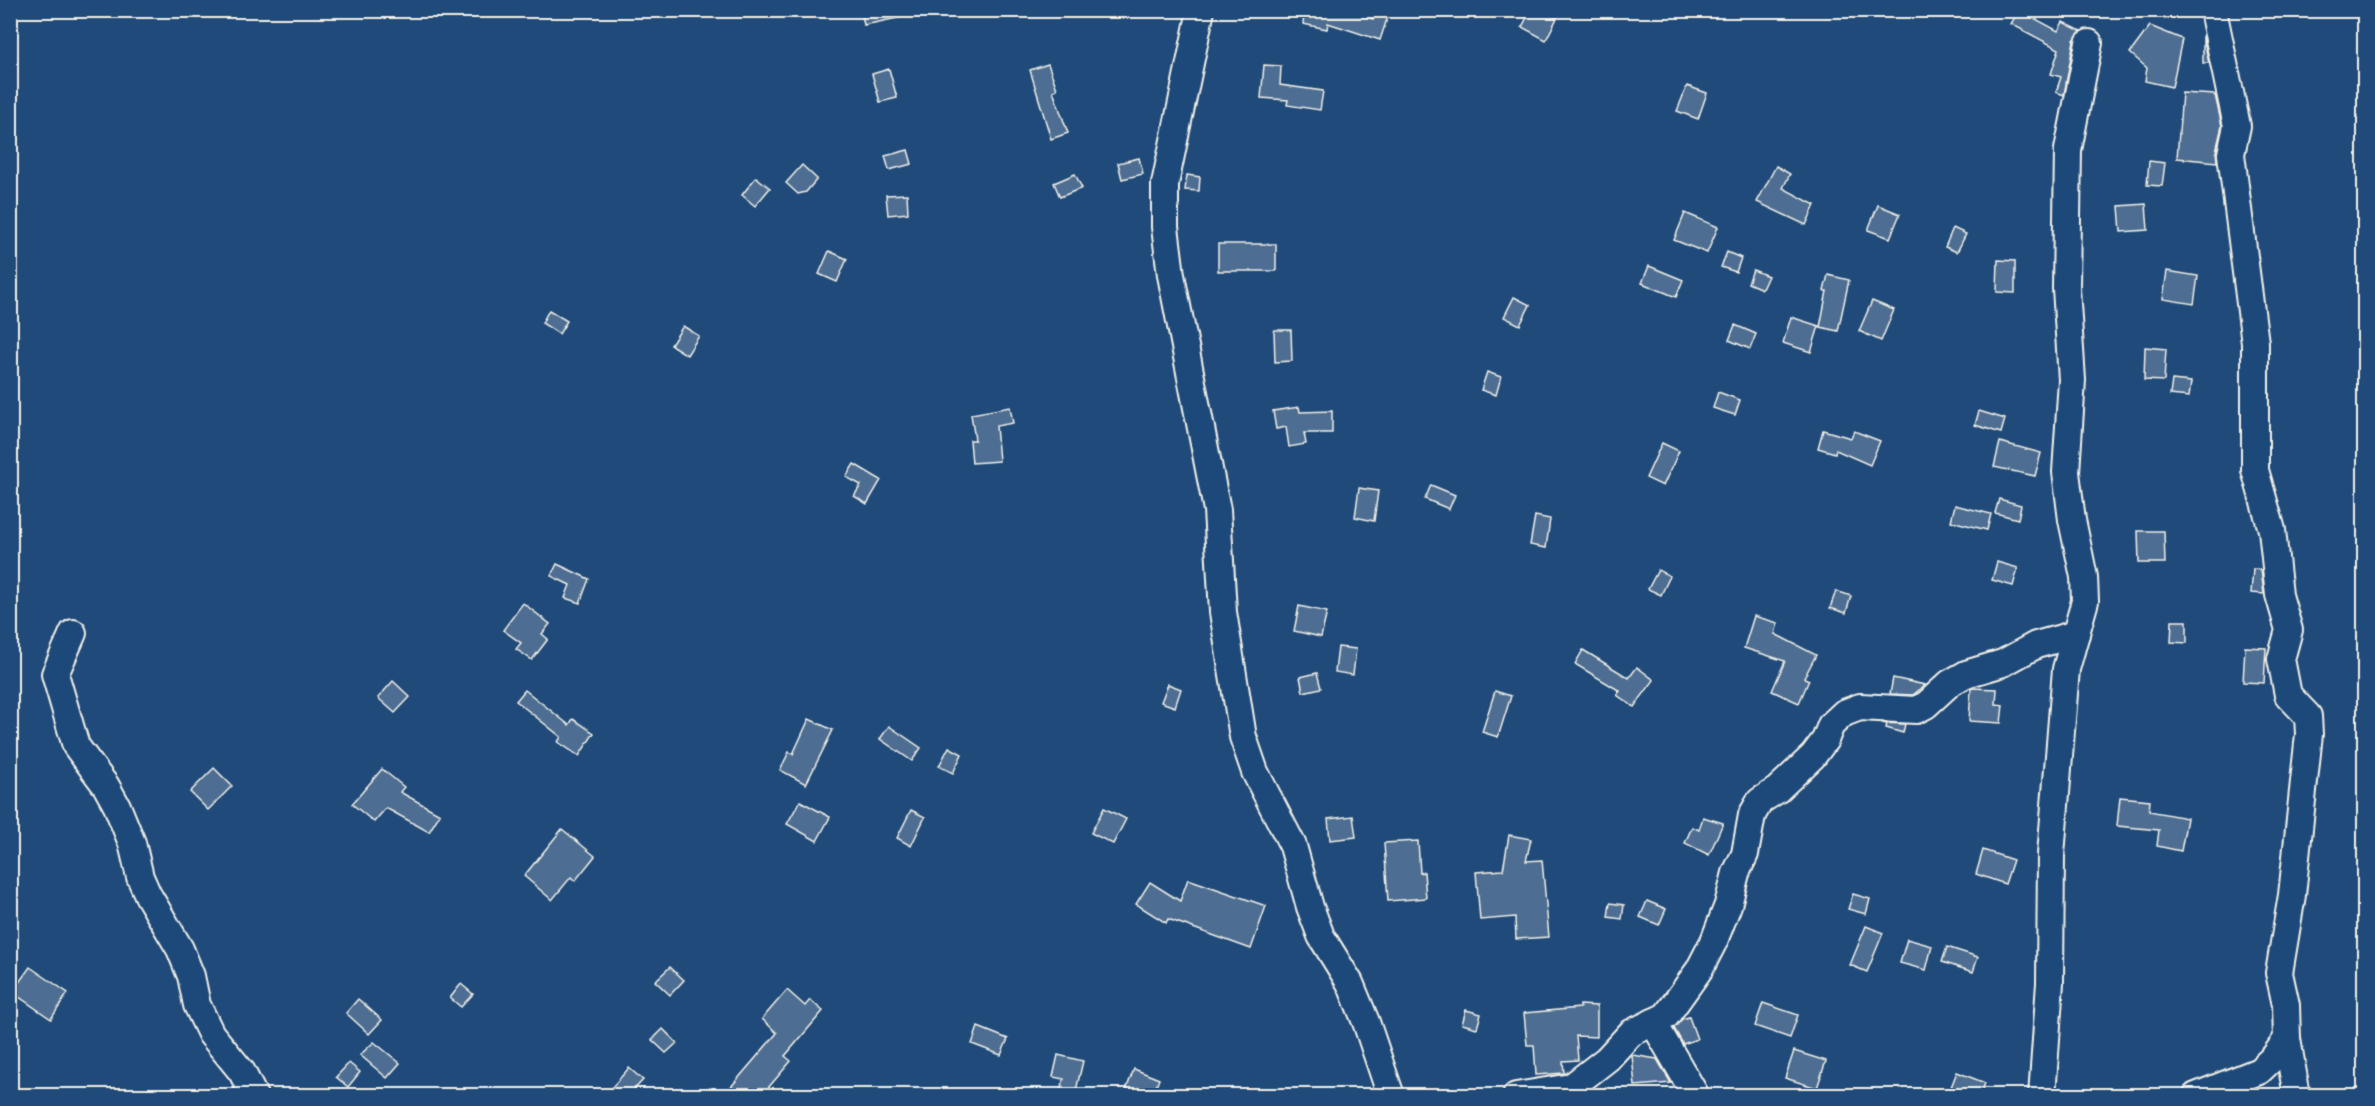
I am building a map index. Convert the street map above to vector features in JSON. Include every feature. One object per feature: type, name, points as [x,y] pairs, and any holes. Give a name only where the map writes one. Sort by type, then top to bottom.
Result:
[{"type":"street","points":[[2212,10],[2237,126],[2230,154],[2255,343],[2255,470],[2272,530],[2279,595],[2289,630],[2281,659],[2288,695],[2308,716],[2309,734],[2292,895],[2279,973],[2286,1005],[2287,1038],[2297,1095]]},
{"type":"street","points":[[1200,12],[1165,184],[1165,227],[1171,275],[1217,510],[1223,612],[1243,737],[1255,772],[1293,846],[1310,907],[1321,936],[1350,982],[1391,1095]]},
{"type":"street","points":[[2042,1095],[2050,982],[2051,855],[2066,669],[2085,601],[2084,577],[2072,520],[2066,472],[2072,380],[2066,288],[2068,150],[2089,43]]},
{"type":"street","points":[[73,633],[55,674],[76,746],[106,786],[117,806],[132,843],[144,886],[180,949],[191,976],[197,1005],[211,1034],[242,1072],[254,1095]]},
{"type":"street","points":[[1516,1095],[1571,1087],[1607,1059],[1631,1033],[1666,1016],[1699,970],[1714,941],[1728,905],[1736,873],[1745,854],[1752,815],[1761,801],[1777,790],[1813,756],[1825,741],[1831,725],[1844,713],[1860,707],[1916,710],[1926,705],[1950,683],[1966,674],[2002,663],[2036,645],[2076,634]]},
{"type":"street","points":[[1653,1022],[1696,1095]]},
{"type":"street","points":[[2196,1095],[2259,1071],[2274,1057],[2287,1038]]},
{"type":"building","points":[[861,10],[903,10],[903,17],[864,25]]},
{"type":"building","points":[[1299,10],[1348,10],[1373,19],[1377,10],[1390,10],[1380,40],[1328,23],[1327,29],[1303,24],[1304,15],[1299,13]]},
{"type":"building","points":[[1531,10],[1542,10],[1557,18],[1546,40],[1522,27]]},
{"type":"building","points":[[2019,10],[2058,31],[2063,22],[2081,31],[2074,40],[2064,95],[2056,92],[2061,77],[2051,74],[2059,49],[2011,24]]},
{"type":"building","points":[[2150,26],[2182,39],[2172,87],[2145,81],[2147,68],[2130,53]]},
{"type":"building","points":[[2203,36],[2209,63],[2203,63]]},
{"type":"building","points":[[1048,64],[1057,89],[1053,91],[1068,133],[1051,139],[1030,70]]},
{"type":"building","points":[[1264,65],[1281,66],[1280,85],[1323,91],[1320,110],[1287,105],[1288,100],[1261,98]]},
{"type":"building","points":[[889,69],[897,98],[880,102],[872,74]]},
{"type":"building","points":[[1687,86],[1707,93],[1698,119],[1677,111]]},
{"type":"building","points":[[2182,93],[2215,95],[2222,126],[2216,151],[2217,162],[2177,158]]},
{"type":"building","points":[[908,150],[912,164],[889,170],[885,156]]},
{"type":"building","points":[[1139,158],[1143,174],[1122,179],[1118,163]]},
{"type":"building","points":[[2149,161],[2165,163],[2162,186],[2147,185]]},
{"type":"building","points":[[802,165],[817,179],[806,192],[798,194],[786,183]]},
{"type":"building","points":[[1776,166],[1790,174],[1783,188],[1815,205],[1806,225],[1757,202]]},
{"type":"building","points":[[1075,174],[1082,188],[1060,197],[1054,183]]},
{"type":"building","points":[[1187,175],[1200,177],[1199,191],[1185,190]]},
{"type":"building","points":[[756,177],[770,188],[755,206],[742,195]]},
{"type":"building","points":[[907,194],[908,213],[888,215],[886,195]]},
{"type":"building","points":[[2146,204],[2148,230],[2121,232],[2119,206]]},
{"type":"building","points":[[1878,205],[1900,214],[1890,238],[1868,230]]},
{"type":"building","points":[[1685,213],[1718,227],[1707,253],[1674,240]]},
{"type":"building","points":[[1953,228],[1966,234],[1957,252],[1945,247]]},
{"type":"building","points":[[1218,244],[1276,244],[1276,271],[1218,271]]},
{"type":"building","points":[[829,251],[847,259],[837,282],[819,274]]},
{"type":"building","points":[[1727,252],[1741,258],[1736,272],[1721,267]]},
{"type":"building","points":[[1998,260],[2015,261],[2015,293],[1997,292]]},
{"type":"building","points":[[1649,266],[1683,280],[1676,297],[1642,283]]},
{"type":"building","points":[[1753,270],[1768,276],[1762,289],[1748,283]]},
{"type":"building","points":[[2167,271],[2198,276],[2194,304],[2163,299]]},
{"type":"building","points":[[1828,275],[1849,280],[1838,331],[1820,327]]},
{"type":"building","points":[[1514,297],[1530,305],[1520,325],[1504,317]]},
{"type":"building","points":[[1872,301],[1894,310],[1881,341],[1859,331]]},
{"type":"building","points":[[549,310],[567,321],[559,334],[542,323]]},
{"type":"building","points":[[1791,317],[1819,326],[1811,352],[1783,343]]},
{"type":"building","points":[[1735,325],[1756,334],[1750,349],[1729,340]]},
{"type":"building","points":[[683,326],[699,336],[687,355],[671,345]]},
{"type":"building","points":[[1274,330],[1291,330],[1292,361],[1275,362]]},
{"type":"building","points":[[2145,347],[2166,349],[2164,381],[2144,380]]},
{"type":"building","points":[[1487,372],[1501,377],[1496,395],[1481,390]]},
{"type":"building","points":[[2172,380],[2191,382],[2189,397],[2170,395]]},
{"type":"building","points":[[1718,392],[1740,400],[1735,415],[1713,408]]},
{"type":"building","points":[[1010,407],[1013,423],[996,426],[999,461],[972,463],[970,440],[975,440],[971,414]]},
{"type":"building","points":[[1299,407],[1300,412],[1332,411],[1332,433],[1304,433],[1306,444],[1289,447],[1286,427],[1276,429],[1273,411]]},
{"type":"building","points":[[1979,411],[2005,419],[2001,433],[1975,425]]},
{"type":"building","points":[[1823,430],[1851,438],[1854,431],[1880,441],[1870,465],[1836,450],[1835,453],[1818,448]]},
{"type":"building","points":[[2000,442],[2041,453],[2035,476],[1994,467]]},
{"type":"building","points":[[1662,443],[1679,451],[1663,486],[1646,478]]},
{"type":"building","points":[[854,464],[881,480],[867,504],[854,496],[861,485],[846,477]]},
{"type":"building","points":[[1431,485],[1455,495],[1449,509],[1425,499]]},
{"type":"building","points":[[1359,488],[1378,491],[1374,521],[1355,517]]},
{"type":"building","points":[[1999,499],[2021,505],[2018,519],[1995,513]]},
{"type":"building","points":[[1955,505],[1991,514],[1987,530],[1951,521]]},
{"type":"building","points":[[1535,516],[1550,519],[1546,548],[1530,545]]},
{"type":"building","points":[[2138,531],[2164,531],[2165,563],[2139,563]]},
{"type":"building","points":[[1997,562],[2018,568],[2013,586],[1992,580]]},
{"type":"building","points":[[557,564],[589,579],[580,603],[565,598],[570,585],[551,576]]},
{"type":"building","points":[[2253,569],[2261,570],[2264,594],[2251,593]]},
{"type":"building","points":[[1658,570],[1670,576],[1661,595],[1648,589]]},
{"type":"building","points":[[1836,591],[1851,596],[1846,613],[1830,608]]},
{"type":"building","points":[[523,603],[550,624],[542,634],[548,639],[532,660],[516,649],[521,643],[503,630]]},
{"type":"building","points":[[1299,606],[1327,612],[1321,637],[1294,631]]},
{"type":"building","points":[[1754,616],[1778,623],[1775,634],[1816,655],[1804,678],[1809,680],[1799,703],[1772,691],[1785,661],[1744,648]]},
{"type":"building","points":[[2172,621],[2187,621],[2187,643],[2171,642]]},
{"type":"building","points":[[1338,647],[1356,649],[1353,675],[1335,672]]},
{"type":"building","points":[[2245,647],[2266,648],[2264,683],[2243,682]]},
{"type":"building","points":[[1583,650],[1629,678],[1637,667],[1654,680],[1634,707],[1617,695],[1620,691],[1575,664]]},
{"type":"building","points":[[1317,673],[1321,688],[1303,692],[1300,677]]},
{"type":"building","points":[[1893,678],[1925,685],[1913,695],[1890,694]]},
{"type":"building","points":[[393,681],[410,697],[395,713],[378,698]]},
{"type":"building","points":[[1168,684],[1181,689],[1175,707],[1161,702]]},
{"type":"building","points":[[1971,688],[1997,689],[1996,704],[2003,705],[2001,723],[1969,721]]},
{"type":"building","points":[[525,690],[569,725],[573,719],[594,733],[579,756],[558,742],[561,737],[516,701]]},
{"type":"building","points":[[1495,691],[1511,696],[1498,737],[1482,732]]},
{"type":"building","points":[[809,719],[833,730],[806,784],[780,770],[789,752],[793,754]]},
{"type":"building","points":[[1882,723],[1905,724],[1903,733],[1886,728],[1887,724]]},
{"type":"building","points":[[889,726],[921,748],[912,761],[880,739]]},
{"type":"building","points":[[949,747],[962,754],[953,773],[939,766]]},
{"type":"building","points":[[214,768],[232,786],[208,810],[190,792]]},
{"type":"building","points":[[382,769],[404,787],[400,792],[440,814],[429,832],[386,808],[374,822],[352,804]]},
{"type":"building","points":[[2120,797],[2150,800],[2149,811],[2187,818],[2181,851],[2157,846],[2159,830],[2117,826]]},
{"type":"building","points":[[800,801],[830,817],[817,841],[787,824]]},
{"type":"building","points":[[1104,808],[1126,819],[1113,844],[1091,833]]},
{"type":"building","points":[[911,810],[925,817],[911,846],[897,838]]},
{"type":"building","points":[[1353,816],[1356,837],[1330,840],[1328,819]]},
{"type":"building","points":[[1703,817],[1723,823],[1709,855],[1685,843],[1692,827],[1699,830]]},
{"type":"building","points":[[562,829],[595,856],[575,881],[571,877],[552,900],[524,876]]},
{"type":"building","points":[[1509,835],[1531,839],[1526,861],[1542,860],[1549,937],[1516,939],[1515,917],[1480,920],[1476,872],[1503,870]]},
{"type":"building","points":[[1418,841],[1420,873],[1424,872],[1426,898],[1388,901],[1384,843]]},
{"type":"building","points":[[1983,850],[2013,860],[2005,884],[1976,874]]},
{"type":"building","points":[[1188,879],[1266,906],[1251,949],[1168,919],[1166,923],[1136,904],[1150,882],[1180,901]]},
{"type":"building","points":[[1853,894],[1870,899],[1866,914],[1848,909]]},
{"type":"building","points":[[1647,901],[1666,909],[1659,925],[1640,917]]},
{"type":"building","points":[[1610,903],[1624,905],[1622,919],[1608,917]]},
{"type":"building","points":[[1866,926],[1883,933],[1867,972],[1850,965]]},
{"type":"building","points":[[1907,939],[1932,946],[1926,970],[1900,963]]},
{"type":"building","points":[[1947,947],[1978,957],[1973,972],[1942,962]]},
{"type":"building","points":[[30,967],[68,993],[51,1019],[12,992]]},
{"type":"building","points":[[670,967],[684,980],[670,995],[655,981]]},
{"type":"building","points":[[461,984],[473,994],[461,1007],[450,998]]},
{"type":"building","points":[[787,990],[805,1006],[810,1000],[823,1011],[785,1056],[791,1061],[762,1095],[724,1095],[777,1033],[762,1019]]},
{"type":"building","points":[[358,999],[382,1020],[369,1034],[346,1013]]},
{"type":"building","points":[[1763,1003],[1798,1015],[1790,1038],[1755,1026]]},
{"type":"building","points":[[1580,1005],[1597,1006],[1597,1037],[1576,1036],[1578,1060],[1563,1061],[1564,1073],[1536,1075],[1534,1045],[1527,1045],[1524,1013],[1580,1008]]},
{"type":"building","points":[[1466,1010],[1481,1014],[1477,1028],[1462,1024]]},
{"type":"building","points":[[1689,1017],[1697,1039],[1683,1044],[1674,1028],[1682,1019]]},
{"type":"building","points":[[978,1027],[1008,1039],[1001,1055],[972,1044]]},
{"type":"building","points":[[663,1029],[677,1043],[666,1053],[652,1040]]},
{"type":"building","points":[[374,1042],[400,1063],[387,1078],[360,1055]]},
{"type":"building","points":[[1794,1051],[1826,1061],[1817,1088],[1785,1078]]},
{"type":"building","points":[[1058,1055],[1083,1061],[1075,1095],[1059,1095],[1064,1079],[1053,1077]]},
{"type":"building","points":[[1632,1055],[1657,1059],[1671,1083],[1635,1086]]},
{"type":"building","points":[[349,1063],[360,1072],[348,1087],[336,1077]]},
{"type":"building","points":[[629,1068],[643,1080],[629,1095],[605,1095]]},
{"type":"building","points":[[1134,1069],[1159,1079],[1153,1095],[1124,1095]]},
{"type":"building","points":[[1957,1072],[1985,1083],[1980,1095],[1973,1095],[1951,1087]]}]
